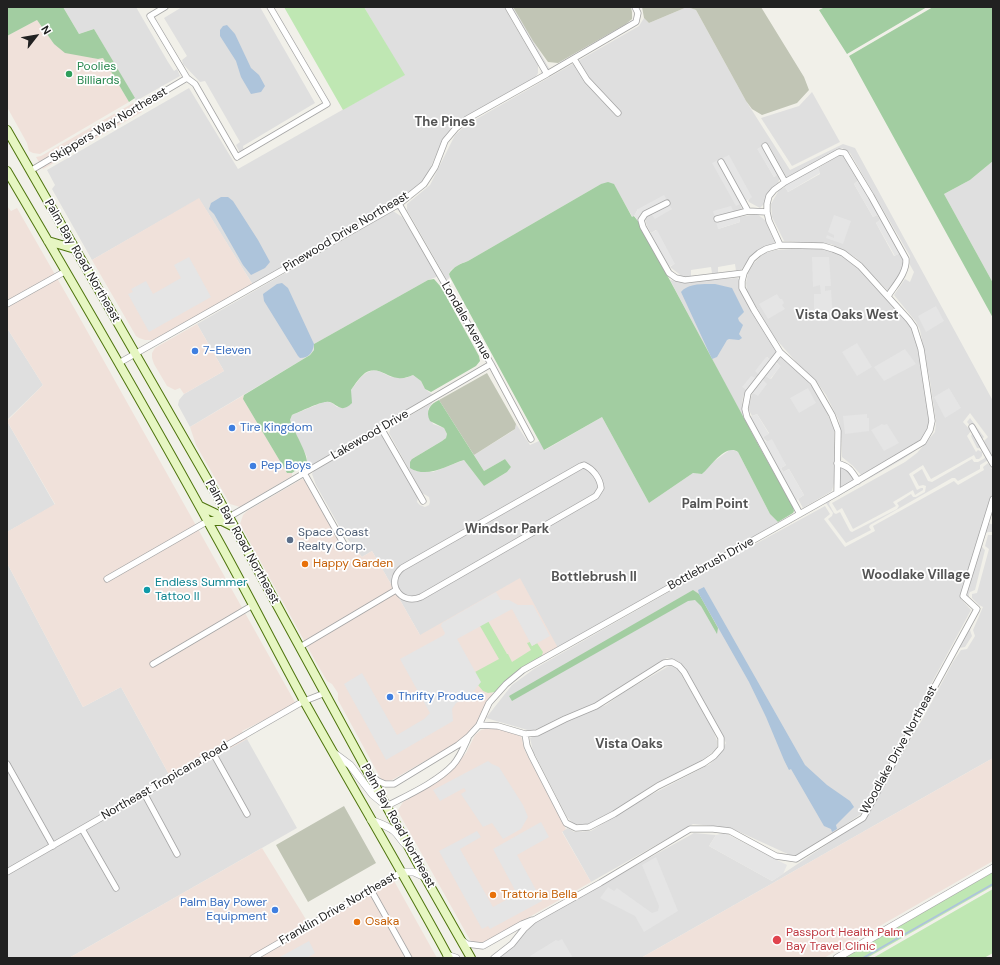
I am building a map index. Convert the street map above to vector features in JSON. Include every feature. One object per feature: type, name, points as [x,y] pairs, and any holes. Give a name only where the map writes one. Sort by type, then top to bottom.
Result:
[{"type":"main road","name":"Palm Bay Road Northeast","points":[[7,130],[234,527],[425,877],[471,958]]},
{"type":"main road","name":"Palm Bay Road Northeast","points":[[7,171],[66,271],[200,506],[304,700],[448,956]]},
{"type":"main road","points":[[48,241],[75,249]]},
{"type":"main road","points":[[200,506],[222,516],[228,517]]},
{"type":"main road","points":[[208,521],[222,521],[234,527]]},
{"type":"street","points":[[165,7],[150,16],[187,78],[195,84],[237,157],[327,104],[270,7]]},
{"type":"street","points":[[508,7],[547,74]]},
{"type":"street","name":"Pinewood Drive Northeast","points":[[119,363],[399,204],[424,184],[435,167],[445,141],[456,128],[467,119],[574,59],[636,22],[638,13],[635,7]]},
{"type":"street","points":[[574,59],[587,80],[618,113]]},
{"type":"street","name":"Skippers Way Northeast","points":[[30,171],[187,78]]},
{"type":"street","points":[[765,146],[785,182]]},
{"type":"street","points":[[837,493],[838,431],[826,402],[813,382],[780,352],[742,288],[744,273],[752,258],[766,249],[780,245],[769,221],[767,212],[769,196],[774,190],[785,182],[839,152],[848,155],[906,259],[903,274],[888,296]]},
{"type":"street","points":[[720,162],[748,211]]},
{"type":"street","points":[[667,203],[645,214],[642,220],[643,227],[669,273],[676,278],[685,280],[744,273]]},
{"type":"street","name":"Londale Avenue","points":[[399,204],[491,364],[531,439]]},
{"type":"street","points":[[717,219],[748,211],[767,212]]},
{"type":"street","name":"Bottlebrush Drive","points":[[370,775],[385,784],[394,784],[436,759],[468,737],[479,725],[489,703],[506,684],[523,670],[837,493],[923,442],[930,430],[932,421],[921,349],[914,327],[909,320],[860,266],[843,253],[833,248],[823,246],[780,245]]},
{"type":"street","points":[[7,304],[66,271]]},
{"type":"street","points":[[780,352],[748,393],[745,409],[747,417],[800,514]]},
{"type":"street","name":"Lakewood Drive","points":[[228,517],[491,364]]},
{"type":"street","points":[[972,427],[993,464]]},
{"type":"street","points":[[381,428],[423,501]]},
{"type":"street","points":[[837,463],[847,466],[852,470],[858,480]]},
{"type":"street","points":[[584,465],[593,470],[601,488],[596,496],[421,597],[412,600],[407,599],[396,590],[396,574],[402,568],[581,466],[584,465]]},
{"type":"street","points":[[304,473],[345,546]]},
{"type":"street","name":"Woodlake Drive Northeast","points":[[461,939],[467,944],[483,946],[522,924],[534,920],[600,883],[690,829],[730,831],[776,856],[796,859],[863,818],[976,609],[963,596],[993,499]]},
{"type":"street","points":[[107,579],[208,521]]},
{"type":"street","points":[[300,647],[396,590]]},
{"type":"street","points":[[153,664],[253,605]]},
{"type":"street","points":[[479,725],[498,726],[525,734],[537,733],[596,706],[664,663],[672,662],[679,666],[684,672],[721,739],[720,748],[714,756],[704,763],[658,786],[614,814],[589,827],[576,828],[566,823],[527,746],[525,734]]},
{"type":"street","name":"Northeast Tropicana Road","points":[[7,872],[304,700],[325,693]]},
{"type":"street","name":"Bottlebrush Drive","points":[[387,806],[438,778],[453,765],[462,753],[468,737]]},
{"type":"street","points":[[333,752],[350,765],[373,796],[387,806]]},
{"type":"street","points":[[213,753],[247,814]]},
{"type":"street","points":[[7,764],[53,846]]},
{"type":"street","points":[[144,793],[177,854]]},
{"type":"street","points":[[371,820],[385,825],[395,832],[401,841],[410,848]]},
{"type":"street","points":[[82,829],[116,888]]},
{"type":"street","points":[[837,958],[993,868]]},
{"type":"street","points":[[402,872],[414,872],[425,877]]},
{"type":"street","name":"Franklin Drive Northeast","points":[[253,958],[402,872]]},
{"type":"street","points":[[371,890],[409,958]]},
{"type":"street","name":"Woodlake Drive Northeast","points":[[494,958],[512,944],[524,929],[534,920]]},
{"type":"street","points":[[448,956],[456,958]]},
{"type":"shaded area","points":[[63,7],[136,7],[168,62],[174,71],[177,69],[180,76],[136,101],[94,29],[79,34]]},
{"type":"shaded area","points":[[182,7],[260,7],[315,103],[243,146],[244,151],[240,153],[236,145],[240,142],[205,81],[200,82],[183,64],[182,60],[187,56],[164,18]]},
{"type":"shaded area","points":[[364,7],[504,7],[538,65],[538,73],[535,78],[472,114],[451,129],[443,139],[425,180],[409,193],[253,285],[199,199],[92,260],[52,189],[55,185],[47,170],[189,88],[238,169],[404,75]]},
{"type":"shaded area","points":[[507,7],[513,7],[552,73],[465,123],[452,134],[427,183],[403,204],[404,212],[423,245],[405,214],[392,208],[285,271],[284,269],[411,195],[427,181],[446,140],[453,131],[474,116],[537,79],[541,73],[541,64]]},
{"type":"shaded area","points":[[513,7],[631,7],[632,19],[626,24],[558,63],[548,62],[533,41]]},
{"type":"shaded area","points":[[642,7],[687,7],[649,23],[644,18]]},
{"type":"shaded area","points":[[687,7],[696,10],[746,101],[790,170],[843,144],[855,148],[993,401],[993,458],[984,441],[988,437],[970,413],[963,422],[971,431],[967,436],[976,452],[978,450],[982,452],[982,456],[979,459],[976,459],[974,455],[931,479],[923,465],[909,474],[917,490],[923,488],[923,490],[915,495],[913,490],[893,502],[896,506],[853,529],[842,508],[837,511],[832,503],[905,462],[917,453],[935,432],[936,422],[920,330],[916,322],[894,295],[905,279],[910,282],[914,272],[910,265],[910,256],[850,153],[842,148],[787,178],[768,144],[765,144],[758,149],[774,177],[778,174],[780,177],[778,183],[774,186],[764,204],[760,208],[749,202],[748,200],[752,197],[736,206],[740,204],[742,209],[718,229],[740,222],[739,217],[757,214],[765,220],[775,243],[761,249],[749,259],[741,270],[736,271],[735,264],[718,267],[718,273],[712,273],[711,267],[691,270],[691,276],[683,277],[670,267],[674,264],[656,230],[651,233],[645,219],[646,216],[651,214],[672,209],[638,209],[633,218],[614,185],[601,184],[468,261],[460,264],[451,270],[449,274],[450,277],[447,280],[407,210],[407,204],[430,185],[455,135],[466,125],[639,26],[644,18],[649,23]]},
{"type":"shaded area","points":[[687,7],[761,7],[804,77],[809,90],[797,103],[762,115],[752,109],[746,101],[696,10]]},
{"type":"shaded area","points":[[37,20],[54,44],[87,56],[98,59],[103,58],[129,102],[40,154],[29,151],[27,143],[7,107],[7,36]]},
{"type":"shaded area","points":[[812,92],[840,142],[792,166],[761,118],[799,106]]},
{"type":"shaded area","points":[[133,103],[138,103],[142,112],[43,169],[36,157],[41,156]]},
{"type":"shaded area","points":[[764,145],[780,173],[774,177],[757,149]]},
{"type":"shaded area","points":[[729,155],[752,197],[736,206],[712,163]]},
{"type":"shaded area","points":[[840,155],[845,155],[859,180],[854,184],[873,217],[877,215],[880,220],[876,223],[894,256],[900,253],[904,261],[903,271],[890,290],[887,290],[856,258],[844,250],[831,244],[784,241],[772,217],[771,204],[779,190],[785,187],[788,192],[820,174],[818,168]]},
{"type":"shaded area","points":[[993,161],[993,283],[944,194],[970,180]]},
{"type":"shaded area","points":[[817,165],[820,173],[788,192],[783,184]]},
{"type":"shaded area","points":[[859,180],[900,253],[895,256],[876,223],[880,220],[877,215],[873,217],[854,184]]},
{"type":"shaded area","points":[[664,195],[672,209],[655,219],[651,214],[646,216],[645,219],[638,221],[634,216],[638,209]]},
{"type":"shaded area","points":[[199,198],[253,285],[153,340],[139,338],[136,336],[92,260]]},
{"type":"shaded area","points":[[7,206],[11,211],[17,208],[296,704],[242,731],[247,739],[172,780],[121,687],[83,707],[7,563],[7,532],[55,504],[7,421],[43,385],[7,328]]},
{"type":"shaded area","points":[[731,206],[739,217],[740,222],[718,229],[713,211]]},
{"type":"shaded area","points":[[393,211],[402,217],[439,276],[428,280],[314,344],[314,350],[310,355],[190,427],[178,405],[179,400],[184,394],[224,371],[197,324]]},
{"type":"shaded area","points":[[834,215],[851,221],[843,244],[826,238],[827,235],[834,238],[834,235],[828,232]]},
{"type":"shaded area","points":[[657,230],[675,264],[665,268],[647,235]]},
{"type":"shaded area","points":[[826,249],[842,255],[861,270],[913,329],[920,359],[930,420],[929,428],[922,439],[912,446],[861,475],[842,457],[839,421],[826,395],[817,382],[798,364],[774,337],[747,291],[746,283],[748,273],[760,257],[765,253],[776,250]]},
{"type":"shaded area","points":[[189,257],[211,297],[149,332],[128,294],[133,292],[131,289],[146,281],[153,294],[181,278],[174,265]]},
{"type":"shaded area","points":[[812,257],[829,257],[831,286],[825,286],[825,291],[831,290],[833,319],[826,321],[814,321],[814,294],[821,294],[820,285],[813,287]]},
{"type":"shaded area","points":[[738,278],[745,300],[778,351],[771,361],[767,357],[759,375],[743,387],[747,390],[743,397],[742,405],[746,423],[670,280],[681,282]]},
{"type":"shaded area","points":[[777,294],[780,299],[782,299],[784,303],[782,305],[785,309],[768,319],[759,304]]},
{"type":"shaded area","points":[[936,306],[944,321],[926,332],[918,316]]},
{"type":"shaded area","points":[[197,324],[224,371],[184,394],[180,388],[175,390],[167,386],[154,364],[152,353],[155,348]]},
{"type":"shaded area","points":[[7,328],[43,385],[7,420]]},
{"type":"shaded area","points":[[857,343],[872,367],[857,376],[842,352]]},
{"type":"shaded area","points":[[905,349],[916,364],[884,381],[874,367]]},
{"type":"shaded area","points":[[766,357],[781,366],[770,379],[766,376],[763,380],[767,384],[758,396],[742,387],[751,376],[756,378],[759,375],[755,371]]},
{"type":"shaded area","points":[[781,357],[808,381],[821,400],[834,428],[835,479],[832,491],[803,508],[798,499],[804,495],[789,469],[783,472],[781,468],[786,465],[763,437],[769,433],[757,414],[752,416],[749,410],[752,394],[766,384],[762,380],[766,376],[771,379],[780,366],[776,362]]},
{"type":"shaded area","points":[[373,370],[379,371],[391,377],[406,378],[413,375],[421,381],[425,389],[433,395],[309,467],[307,457],[290,420],[292,415],[326,401],[337,407],[344,408],[351,390],[361,377]]},
{"type":"shaded area","points":[[487,373],[516,424],[515,429],[474,455],[439,400]]},
{"type":"shaded area","points":[[808,388],[816,403],[799,413],[790,398]]},
{"type":"shaded area","points":[[949,388],[961,408],[945,418],[934,397]]},
{"type":"shaded area","points":[[244,395],[243,399],[287,473],[292,473],[292,476],[240,507],[230,504],[196,445],[190,427]]},
{"type":"shaded area","points":[[433,402],[428,409],[433,424],[444,428],[447,434],[446,438],[412,459],[415,471],[433,472],[464,460],[484,486],[507,472],[511,467],[505,459],[484,471],[474,455],[511,432],[515,429],[516,424],[530,445],[539,441],[545,450],[602,417],[649,503],[693,473],[702,474],[709,465],[731,449],[738,452],[770,514],[778,522],[754,538],[558,648],[420,635],[372,551],[362,557],[343,533],[316,485],[312,474],[314,471],[376,435],[380,435],[384,437],[418,497],[417,502],[425,507],[429,505],[429,497],[422,493],[389,433],[391,427]]},
{"type":"shaded area","points":[[757,414],[769,434],[763,437],[766,442],[772,439],[786,465],[781,468],[783,472],[789,469],[804,495],[794,502],[748,418]]},
{"type":"shaded area","points":[[867,414],[867,418],[869,418],[869,431],[845,434],[843,416]]},
{"type":"shaded area","points":[[970,418],[984,437],[981,440],[988,460],[980,465],[980,469],[958,481],[955,478],[952,478],[870,525],[869,527],[871,530],[846,543],[828,519],[833,513],[826,503],[795,516],[797,512],[761,435],[802,511],[835,492],[839,459],[851,468],[859,478],[923,442],[915,451],[903,459],[830,501],[829,504],[834,513],[836,514],[840,512],[850,531],[852,532],[897,509],[899,506],[897,503],[911,494],[913,497],[916,497],[925,492],[926,486],[919,486],[913,475],[922,469],[928,481],[932,482],[972,459],[974,462],[978,462],[985,458],[984,449],[977,448],[971,436],[974,430],[967,422]]},
{"type":"shaded area","points":[[7,421],[55,505],[7,532]]},
{"type":"shaded area","points":[[882,424],[887,424],[899,443],[884,451],[871,430]]},
{"type":"shaded area","points":[[988,463],[993,471],[993,492],[961,599],[971,610],[861,814],[802,854],[792,856],[731,828],[693,824],[591,882],[562,831],[568,828],[574,832],[591,831],[645,798],[710,764],[726,743],[691,680],[678,661],[667,658],[601,700],[546,726],[531,731],[486,718],[512,685],[534,669],[695,577],[825,506],[830,514],[824,519],[845,547],[875,531],[873,526],[954,481],[958,485],[984,470],[983,467]]},
{"type":"shaded area","points":[[302,479],[307,481],[340,542],[340,547],[344,550],[349,550],[353,546],[362,557],[372,551],[420,635],[520,578],[558,648],[505,680],[493,692],[480,718],[470,732],[458,742],[392,780],[386,781],[381,779],[338,700],[338,693],[332,684],[327,681],[317,664],[240,524],[243,515],[247,511]]},
{"type":"shaded area","points":[[987,522],[993,525],[992,532],[985,534],[982,547],[985,550],[975,590],[969,594],[969,598],[976,607],[970,630],[972,636],[965,647],[959,648],[950,661],[975,610],[965,598]]},
{"type":"shaded area","points":[[988,535],[993,535],[993,758],[641,958],[499,958],[507,952],[536,921],[694,833],[716,835],[709,846],[772,881],[865,819],[887,777],[922,720],[953,662],[961,650],[967,649],[975,636],[973,630],[983,607],[972,598],[972,594],[977,593],[989,549],[985,546]]},
{"type":"shaded area","points":[[7,563],[83,707],[121,687],[172,780],[247,739],[297,828],[69,958],[7,958]]},
{"type":"shaded area","points":[[496,592],[501,600],[509,600],[518,605],[533,605],[550,636],[532,646],[512,609],[457,639],[481,682],[470,696],[456,703],[452,709],[453,721],[386,760],[344,684],[362,673],[397,735],[424,719],[430,713],[400,659],[444,635],[445,633],[441,626],[442,623]]},
{"type":"shaded area","points":[[669,666],[674,666],[678,669],[712,727],[717,741],[717,748],[702,761],[656,783],[619,809],[586,825],[574,824],[567,817],[533,751],[530,738],[582,714],[606,705],[624,692]]},
{"type":"shaded area","points":[[494,727],[521,736],[525,751],[566,829],[562,832],[591,882],[487,941],[475,943],[470,940],[398,810],[403,802],[442,778],[455,766],[466,753],[475,735],[481,730]]},
{"type":"shaded area","points":[[993,758],[993,861],[824,958],[641,958]]},
{"type":"shaded area","points":[[488,761],[499,767],[523,805],[528,817],[521,829],[503,839],[492,823],[483,827],[461,794],[466,791],[464,788],[440,801],[433,790]]},
{"type":"shaded area","points":[[344,806],[376,863],[308,902],[276,845]]},
{"type":"shaded area","points":[[541,822],[549,837],[517,855],[542,901],[490,929],[488,926],[482,929],[439,851],[477,831],[481,837],[460,849],[493,907],[517,894],[493,849]]},
{"type":"shaded area","points":[[725,833],[787,865],[783,874],[772,881],[709,846],[716,835]]},
{"type":"shaded area","points":[[262,848],[310,926],[393,879],[437,958],[69,958]]},
{"type":"shaded area","points":[[656,857],[678,911],[644,932],[635,916],[600,898],[608,887],[614,891],[617,888],[652,913],[658,911],[659,906],[642,865]]},
{"type":"shaded area","points":[[562,939],[573,958],[531,958],[530,956],[556,940],[558,941]]},
{"type":"shaded area","points":[[309,941],[315,953],[307,958],[278,958]]},
{"type":"green space","points":[[7,7],[63,7],[79,34],[94,29],[135,98],[129,102],[103,58],[98,59],[65,53],[54,44],[37,20],[7,36]]},
{"type":"green space","points":[[284,7],[364,7],[405,75],[343,110]]},
{"type":"green space","points":[[825,7],[927,7],[847,54],[819,10]]},
{"type":"green space","points":[[933,7],[993,7],[993,161],[970,180],[944,194],[993,283],[993,318],[849,56]]},
{"type":"green space","points":[[608,182],[614,184],[632,217],[634,216],[638,221],[793,507],[793,513],[778,522],[770,514],[738,452],[733,450],[723,453],[702,474],[693,473],[649,503],[602,417],[544,450],[450,277],[449,274],[457,266],[601,184]]},
{"type":"green space","points":[[434,279],[441,287],[479,356],[480,361],[476,366],[431,392],[425,389],[421,381],[413,375],[406,378],[400,378],[374,370],[369,371],[361,376],[351,390],[352,403],[348,407],[341,408],[329,402],[323,402],[292,415],[290,420],[305,453],[307,462],[292,473],[287,473],[243,399],[244,395],[310,355],[314,350],[314,344],[428,280]]},
{"type":"green space","points":[[439,400],[484,471],[505,459],[511,467],[507,472],[484,486],[464,460],[431,472],[417,471],[410,468],[410,462],[412,459],[446,438],[447,434],[444,428],[430,421],[428,414],[429,408]]},
{"type":"green space","points":[[693,590],[699,594],[718,628],[717,634],[701,606],[695,600],[688,601],[512,701],[509,696]]},
{"type":"green space","points":[[488,621],[512,662],[531,650],[527,643],[530,642],[532,646],[537,643],[543,652],[541,658],[516,673],[495,692],[488,693],[483,691],[478,685],[475,672],[499,659],[480,626]]},
{"type":"green space","points":[[993,872],[993,886],[867,958],[844,958]]},
{"type":"green space","points":[[993,889],[993,953],[984,958],[873,958]]},
{"type":"water","points":[[227,25],[235,34],[251,68],[259,75],[265,86],[261,92],[251,94],[241,77],[236,61],[220,36],[220,30],[223,26]]},
{"type":"water","points":[[221,197],[228,197],[233,201],[270,262],[265,268],[251,275],[243,265],[214,214],[209,209],[211,203]]},
{"type":"water","points":[[282,283],[288,288],[314,344],[312,352],[306,357],[300,358],[298,356],[264,301],[263,294],[277,284]]},
{"type":"water","points":[[701,284],[715,284],[732,288],[744,312],[738,318],[743,325],[739,334],[742,338],[739,340],[727,340],[717,357],[712,359],[681,292],[692,286]]},
{"type":"water","points":[[704,587],[805,765],[827,785],[850,801],[854,807],[836,825],[837,829],[832,832],[831,829],[824,826],[791,769],[789,770],[749,682],[699,594],[698,590]]},
{"type":"waterway","points":[[863,958],[993,884]]},
{"type":"place","name":"Poolies Billiards","points":[[69,74]]},
{"type":"place","name":"7-Eleven","points":[[195,351]]},
{"type":"place","name":"Tire Kingdom","points":[[232,428]]},
{"type":"place","name":"Pep Boys","points":[[253,466]]},
{"type":"place","name":"Space Coast Realty Corp.","points":[[290,540]]},
{"type":"place","name":"Happy Garden","points":[[305,564]]},
{"type":"place","name":"Endless Summer Tattoo II","points":[[147,590]]},
{"type":"place","name":"Thrifty Produce","points":[[390,697]]},
{"type":"place","name":"Trattoria Bella","points":[[493,895]]},
{"type":"place","name":"Palm Bay Power Equipment","points":[[275,910]]},
{"type":"place","name":"Osaka","points":[[357,922]]},
{"type":"place","name":"Passport Health Palm Bay Travel Clinic","points":[[777,940]]},
{"type":"district","name":"The Pines","points":[[445,123]]},
{"type":"district","name":"Vista Oaks West","points":[[847,316]]},
{"type":"district","name":"Palm Point","points":[[715,505]]},
{"type":"district","name":"Windsor Park","points":[[507,530]]},
{"type":"district","name":"Woodlake Village","points":[[916,576]]},
{"type":"district","name":"Bottlebrush II","points":[[594,578]]},
{"type":"district","name":"Vista Oaks","points":[[629,745]]}]
